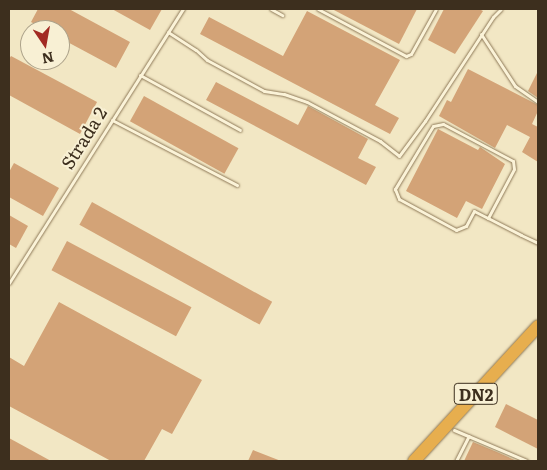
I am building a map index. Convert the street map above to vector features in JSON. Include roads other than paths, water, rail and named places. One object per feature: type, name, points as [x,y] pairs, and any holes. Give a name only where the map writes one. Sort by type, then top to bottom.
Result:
[{"type":"highway","name":"DN2","points":[[414,461],[538,326]]},
{"type":"highway","name":"DN2","points":[[426,461],[538,338]]},
{"type":"lane","name":"Strada 2","points":[[9,283],[183,9]]},
{"type":"lane","points":[[271,9],[282,15]]},
{"type":"lane","points":[[318,9],[406,56],[411,54],[436,9]]},
{"type":"lane","points":[[168,32],[196,50],[207,60],[264,92],[284,94],[307,102],[380,141],[399,156],[425,121],[499,9]]},
{"type":"lane","points":[[481,34],[515,86],[538,102]]},
{"type":"lane","points":[[140,75],[240,130]]},
{"type":"lane","points":[[112,120],[238,185]]},
{"type":"lane","points":[[488,218],[514,169],[513,161],[443,124],[433,126],[395,189],[399,199],[456,230],[466,226],[474,211],[488,218],[538,243]]},
{"type":"lane","points":[[454,430],[527,461]]},
{"type":"lane","points":[[456,461],[469,436]]}]
